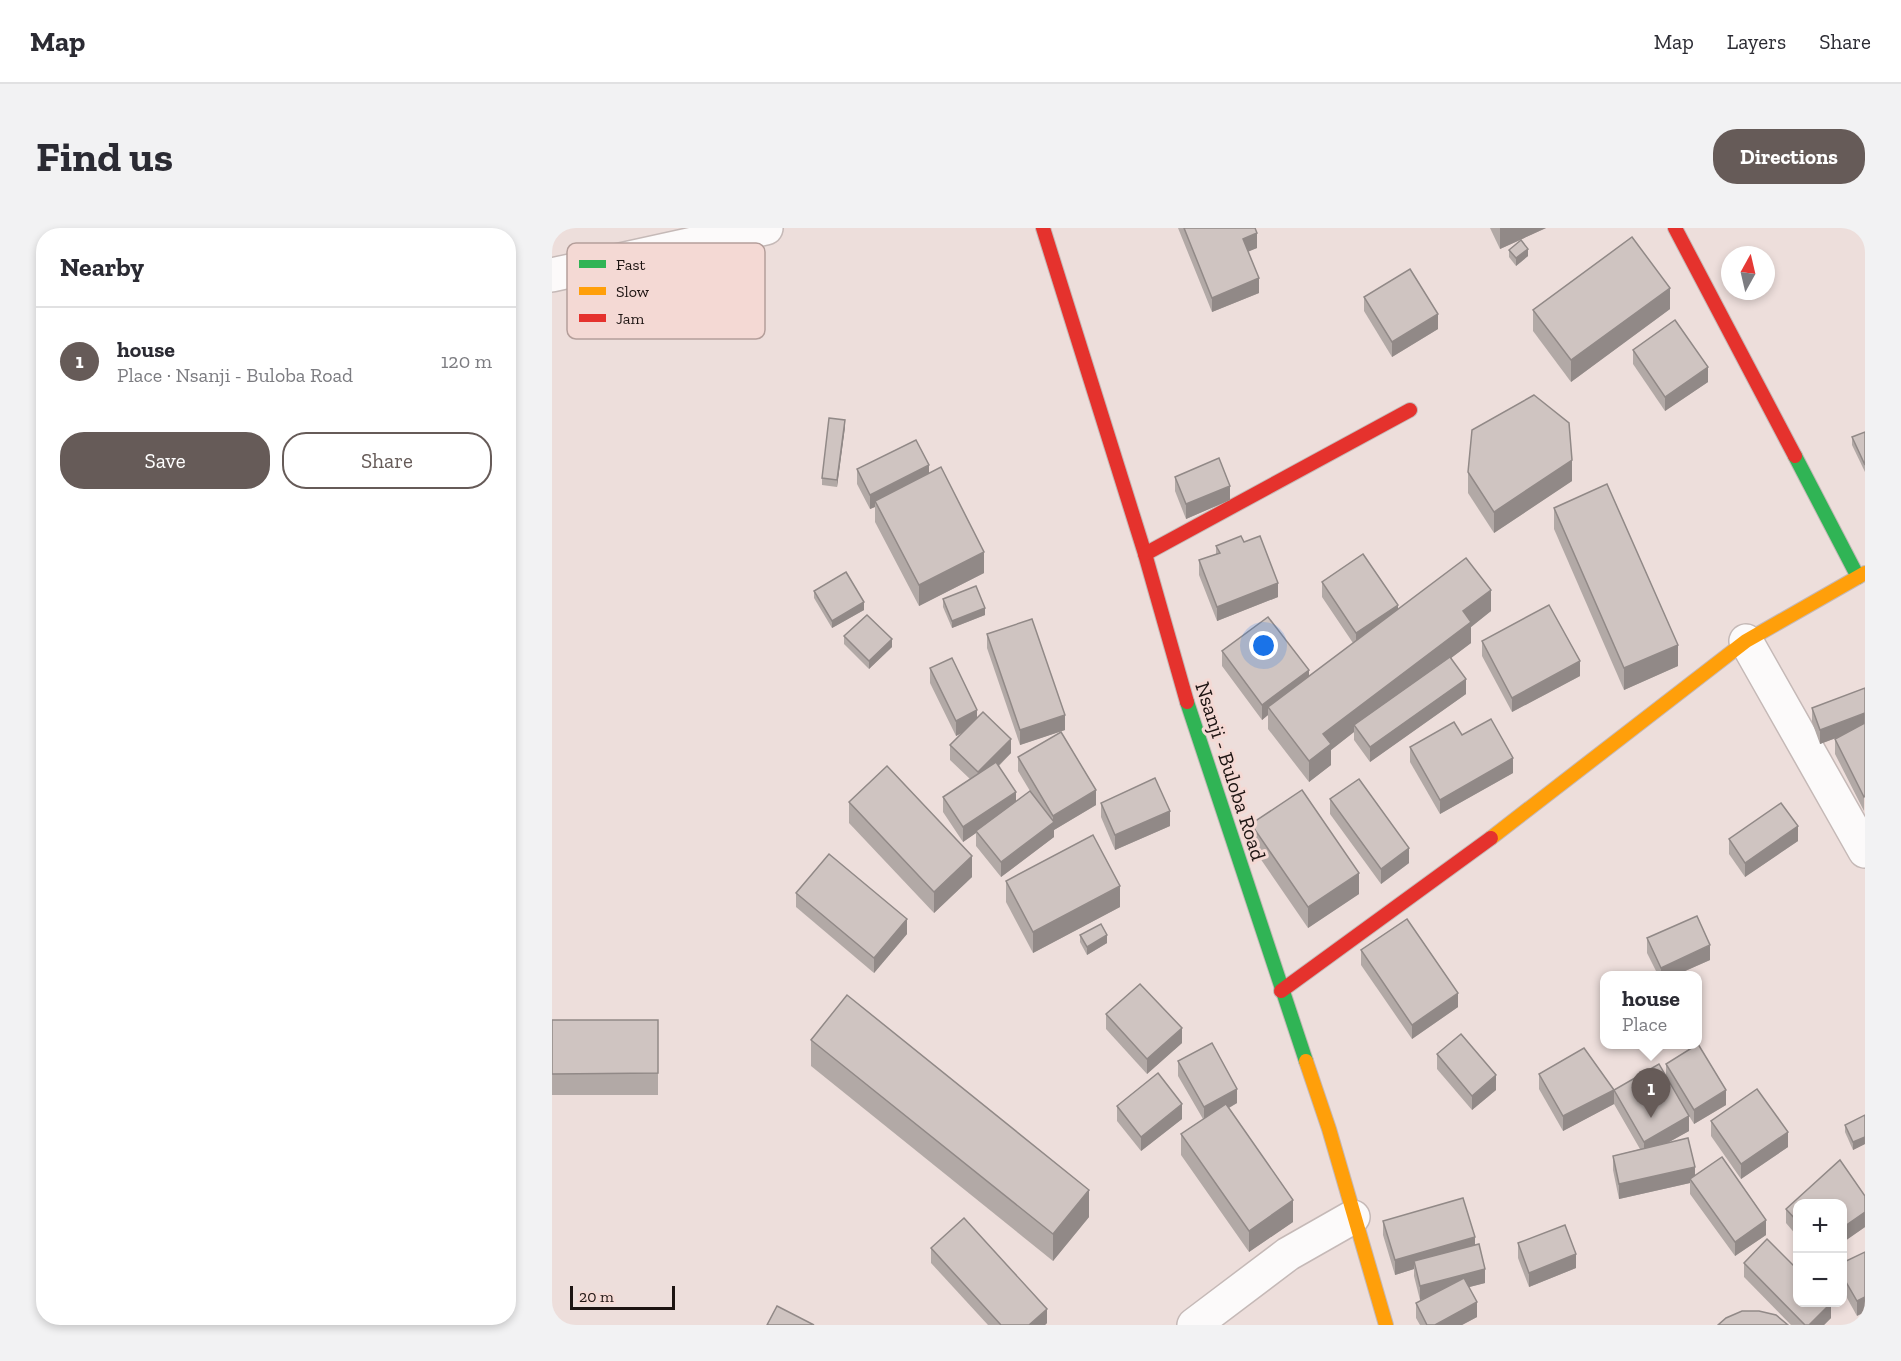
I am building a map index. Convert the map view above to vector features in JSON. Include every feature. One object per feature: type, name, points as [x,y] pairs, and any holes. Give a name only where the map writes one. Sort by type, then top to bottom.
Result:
[{"type":"street","points":[[698,243],[766,228]]},
{"type":"street","name":"Nsanji - Buloba Road","points":[[1043,228],[1145,554],[1194,728],[1329,1129],[1386,1325]]},
{"type":"street","points":[[1281,991],[1430,884],[1667,705],[1746,641],[1861,575],[1675,228]]},
{"type":"street","points":[[552,275],[567,272]]},
{"type":"street","points":[[1145,554],[1410,410]]},
{"type":"street","points":[[1746,641],[1865,850]]},
{"type":"street","points":[[1194,1325],[1288,1254],[1353,1217]]},
{"type":"building","points":[[1184,228],[1255,228],[1257,233],[1243,239],[1259,278],[1212,298]]},
{"type":"building","points":[[1632,237],[1670,288],[1571,360],[1533,310]]},
{"type":"building","points":[[1521,240],[1528,249],[1516,258],[1509,250]]},
{"type":"building","points":[[1410,269],[1438,314],[1392,342],[1364,297]]},
{"type":"building","points":[[1675,320],[1708,367],[1665,397],[1633,350]]},
{"type":"building","points":[[1534,395],[1569,423],[1572,460],[1494,512],[1468,472],[1472,430]]},
{"type":"building","points":[[829,418],[845,420],[837,480],[822,478]]},
{"type":"building","points":[[1865,432],[1865,465],[1852,437]]},
{"type":"building","points":[[916,440],[929,465],[870,495],[857,469]]},
{"type":"building","points":[[1219,458],[1230,486],[1186,504],[1175,477]]},
{"type":"building","points":[[941,467],[984,552],[919,585],[875,501]]},
{"type":"building","points":[[1607,484],[1678,645],[1624,668],[1554,508]]},
{"type":"building","points":[[1241,536],[1244,542],[1260,536],[1278,583],[1217,607],[1199,560],[1220,553],[1216,546]]},
{"type":"building","points":[[1363,554],[1398,605],[1356,633],[1322,582]]},
{"type":"building","points":[[1466,558],[1491,590],[1463,611],[1471,622],[1323,734],[1331,744],[1309,761],[1268,707]]},
{"type":"building","points":[[846,572],[864,602],[832,621],[814,591]]},
{"type":"building","points":[[976,586],[985,608],[952,621],[943,599]]},
{"type":"building","points":[[1549,605],[1580,661],[1512,698],[1482,641]]},
{"type":"building","points":[[867,615],[892,639],[869,661],[844,636]]},
{"type":"building","points":[[1268,617],[1309,670],[1262,705],[1222,651]]},
{"type":"building","points":[[1032,619],[1065,715],[1020,730],[987,634]]},
{"type":"building","points":[[1450,657],[1466,679],[1370,747],[1354,725]]},
{"type":"building","points":[[952,658],[977,710],[956,721],[930,668]]},
{"type":"building","points":[[1865,688],[1865,713],[1820,730],[1812,708]]},
{"type":"building","points":[[983,712],[1011,739],[978,772],[950,745]]},
{"type":"building","points":[[1491,719],[1513,758],[1440,800],[1410,747],[1454,722],[1462,735]]},
{"type":"building","points":[[1865,723],[1865,796],[1864,797],[1835,739]]},
{"type":"building","points":[[1061,732],[1096,790],[1053,816],[1018,757]]},
{"type":"building","points":[[996,762],[1016,792],[963,827],[943,797]]},
{"type":"building","points":[[887,766],[972,856],[934,892],[849,802]]},
{"type":"building","points":[[1155,778],[1170,811],[1115,835],[1101,803]]},
{"type":"building","points":[[1359,779],[1409,848],[1381,869],[1330,799]]},
{"type":"building","points":[[1302,790],[1359,873],[1308,907],[1251,824]]},
{"type":"building","points":[[1030,791],[1054,822],[1001,862],[976,831]]},
{"type":"building","points":[[1781,803],[1798,826],[1745,863],[1729,839]]},
{"type":"building","points":[[1093,835],[1120,886],[1033,932],[1006,881]]},
{"type":"building","points":[[829,854],[907,919],[874,958],[796,893]]},
{"type":"building","points":[[1697,916],[1710,945],[1661,968],[1647,938]]},
{"type":"building","points":[[1407,919],[1458,993],[1412,1025],[1361,950]]},
{"type":"building","points":[[1101,924],[1107,935],[1087,947],[1080,935]]},
{"type":"building","points":[[1140,984],[1182,1028],[1147,1059],[1106,1014]]},
{"type":"building","points":[[847,995],[1089,1190],[1053,1234],[811,1040]]},
{"type":"building","points":[[552,1020],[658,1020],[658,1073],[552,1074]]},
{"type":"building","points":[[1461,1034],[1496,1075],[1472,1096],[1437,1054]]},
{"type":"building","points":[[1212,1043],[1237,1089],[1204,1107],[1178,1061]]},
{"type":"building","points":[[1584,1048],[1614,1090],[1563,1116],[1539,1074]]},
{"type":"building","points":[[1690,1049],[1701,1049],[1726,1090],[1694,1110],[1666,1064]]},
{"type":"building","points":[[1659,1064],[1689,1116],[1644,1142],[1614,1090]]},
{"type":"building","points":[[1158,1073],[1182,1104],[1141,1137],[1117,1106]]},
{"type":"building","points":[[1757,1089],[1788,1132],[1741,1164],[1711,1121]]},
{"type":"building","points":[[1226,1104],[1293,1200],[1249,1231],[1181,1134]]},
{"type":"building","points":[[1865,1115],[1865,1137],[1853,1142],[1845,1125]]},
{"type":"building","points":[[1688,1138],[1695,1167],[1619,1184],[1613,1156]]},
{"type":"building","points":[[1722,1157],[1766,1220],[1735,1242],[1690,1179]]},
{"type":"building","points":[[1840,1160],[1865,1196],[1865,1212],[1847,1225],[1847,1199],[1797,1199]]},
{"type":"building","points":[[1463,1198],[1475,1237],[1395,1260],[1383,1221]]},
{"type":"building","points":[[1793,1203],[1793,1217],[1786,1209]]},
{"type":"building","points":[[964,1218],[1047,1309],[1029,1325],[1001,1325],[931,1248]]},
{"type":"building","points":[[1565,1225],[1576,1254],[1529,1273],[1518,1243]]},
{"type":"building","points":[[1767,1239],[1793,1265],[1793,1307],[1827,1307],[1809,1325],[1805,1325],[1744,1263]]},
{"type":"building","points":[[1479,1244],[1485,1269],[1420,1286],[1414,1261]]},
{"type":"building","points":[[1865,1252],[1865,1297],[1857,1301],[1847,1284],[1847,1261]]},
{"type":"building","points":[[1464,1278],[1477,1302],[1435,1325],[1427,1325],[1416,1303]]},
{"type":"building","points":[[777,1306],[814,1325],[767,1325]]},
{"type":"building","points":[[1742,1311],[1759,1311],[1776,1315],[1788,1325],[1718,1325],[1726,1318]]},
{"type":"traffic: fast","points":[[1795,456],[1858,577]]},
{"type":"traffic: fast","points":[[1187,702],[1306,1061]]},
{"type":"traffic: slow","points":[[1491,838],[1746,641],[1865,573]]},
{"type":"traffic: slow","points":[[1306,1061],[1329,1129],[1386,1325]]},
{"type":"traffic: jam","points":[[1043,228],[1145,554],[1187,702]]},
{"type":"traffic: jam","points":[[1675,228],[1795,456]]},
{"type":"traffic: jam","points":[[1145,554],[1410,410]]},
{"type":"traffic: jam","points":[[1281,991],[1491,838]]},
{"type":"place","name":"house","points":[[1651,1118]]}]
